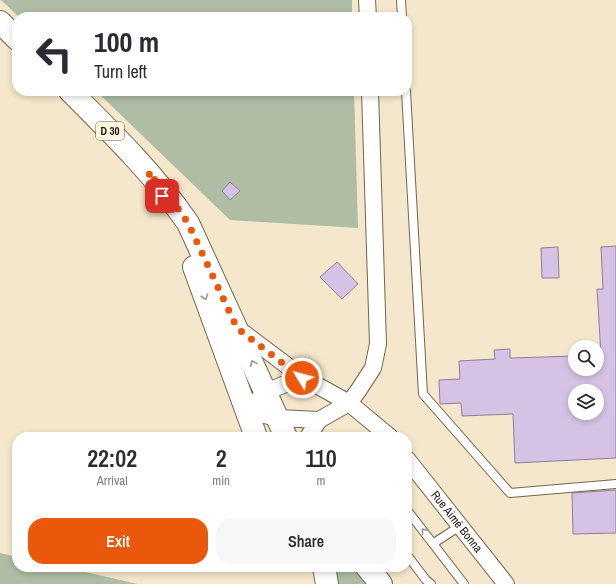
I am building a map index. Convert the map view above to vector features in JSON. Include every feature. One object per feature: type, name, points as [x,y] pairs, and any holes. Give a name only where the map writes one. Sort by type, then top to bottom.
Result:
[{"type":"main road","points":[[0,22],[12,34]]},
{"type":"main road","name":"D 30","points":[[75,96],[148,172],[172,200],[188,223],[282,428]]},
{"type":"main road","name":"D 30","points":[[148,172],[181,232],[254,432]]},
{"type":"main road","points":[[325,572],[327,584]]},
{"type":"main road","points":[[371,572],[381,584]]},
{"type":"street","points":[[367,0],[368,12]]},
{"type":"street","points":[[302,378],[266,392],[246,411],[282,428],[319,420],[349,403],[367,379],[373,368],[378,344],[370,96]]},
{"type":"street","points":[[237,328],[302,378],[349,403],[384,432]]},
{"type":"street","points":[[311,432],[319,420]]},
{"type":"street","name":"Rue Aimé Bonna","points":[[412,465],[506,584]]},
{"type":"lane","points":[[401,0],[402,12]]},
{"type":"lane","points":[[406,96],[423,394],[510,492],[616,484]]},
{"type":"lane","points":[[412,516],[464,584]]},
{"type":"lane","points":[[434,543],[460,526]]},
{"type":"lane","points":[[412,562],[426,580],[431,584]]},
{"type":"green space","points":[[1,0],[352,0],[352,12],[14,12]]},
{"type":"green space","points":[[101,96],[354,96],[358,228],[230,220]]},
{"type":"green space","points":[[0,553],[12,556],[12,572],[85,572],[138,584],[0,584]]},
{"type":"green space","points":[[325,572],[371,572],[381,584],[327,584]]},
{"type":"building","points":[[230,182],[240,191],[230,200],[222,191]]},
{"type":"building","points":[[616,246],[616,458],[515,463],[513,414],[462,416],[461,403],[440,404],[439,380],[460,379],[459,361],[495,359],[494,350],[510,349],[510,358],[568,356],[568,376],[604,376],[604,340],[600,340],[597,289],[603,289],[601,247]]},
{"type":"building","points":[[558,247],[559,278],[542,278],[541,248]]},
{"type":"building","points":[[337,262],[358,284],[342,299],[320,277]]},
{"type":"building","points":[[616,490],[616,533],[573,534],[572,493]]},
{"type":"route","points":[[162,196],[148,172],[172,200],[188,223],[237,328],[302,378]]}]
